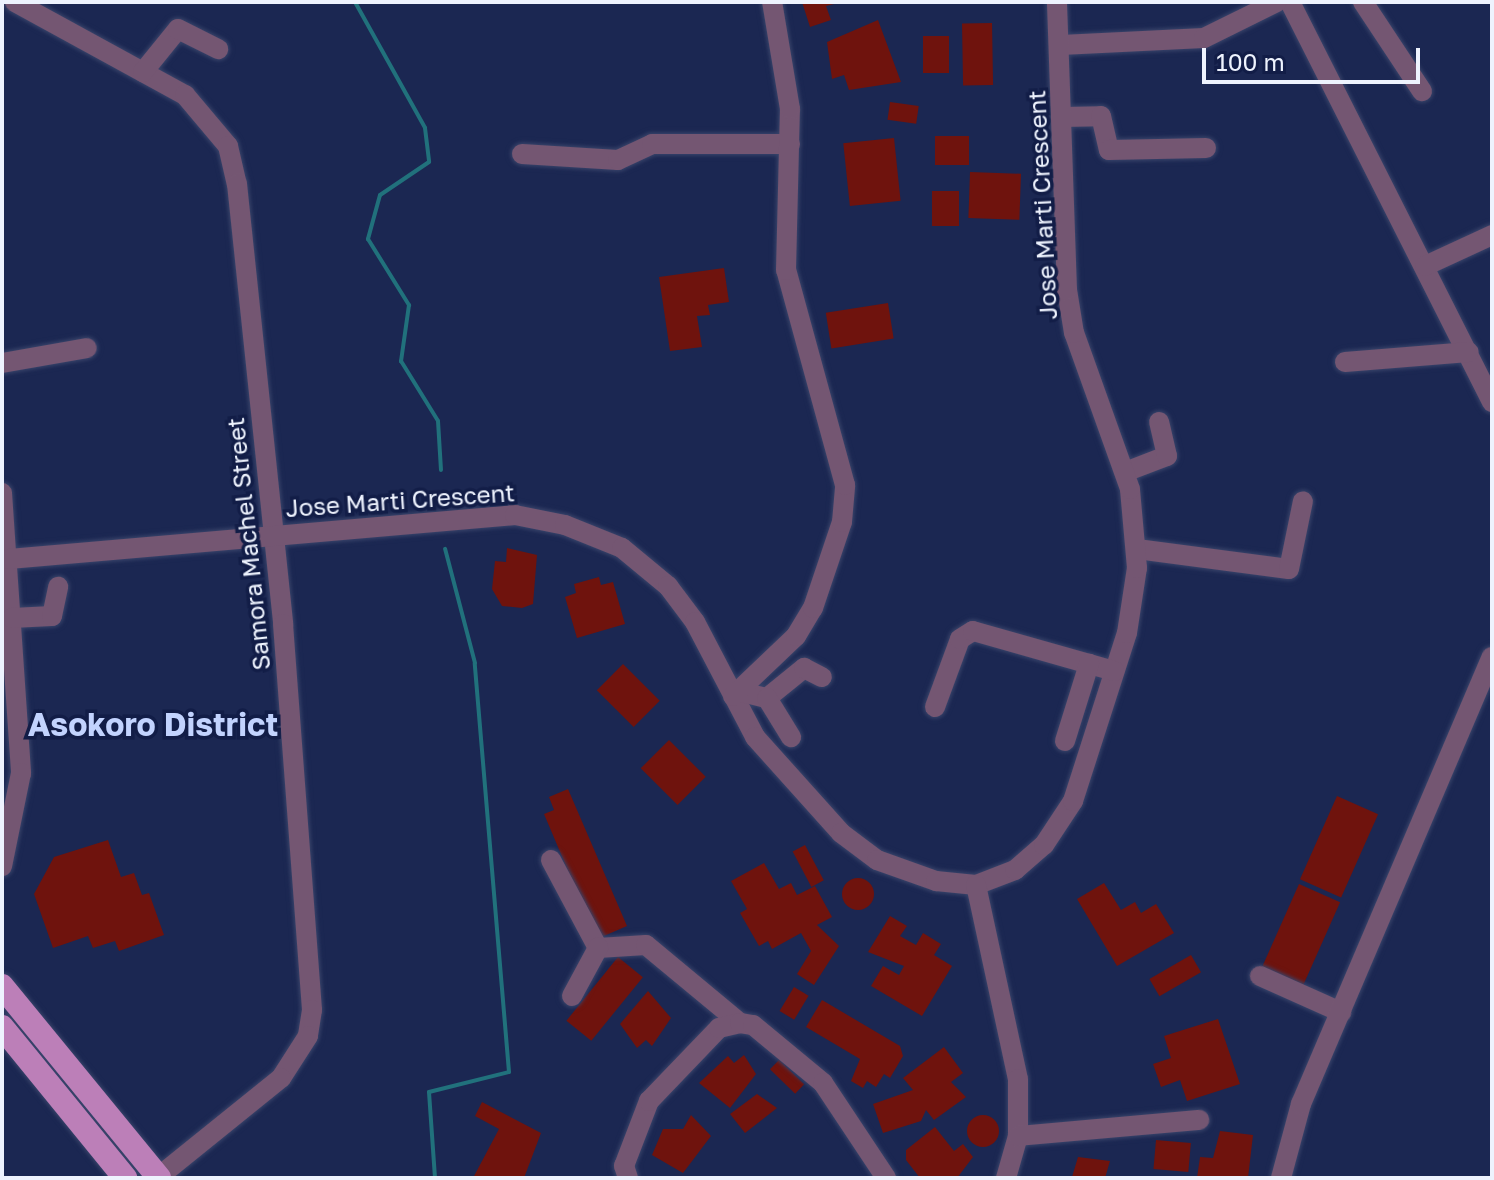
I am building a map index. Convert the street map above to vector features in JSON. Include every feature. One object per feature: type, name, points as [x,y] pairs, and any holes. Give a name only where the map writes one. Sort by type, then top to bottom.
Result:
[{"type":"main road","points":[[2,986],[158,1178]]},
{"type":"main road","points":[[2,1027],[125,1178]]},
{"type":"street","name":"Samora Machel Street","points":[[15,2],[47,9],[143,72],[185,95],[228,146],[274,535],[312,1010],[308,1036],[281,1078],[158,1178]]},
{"type":"street","points":[[736,693],[796,636],[830,568],[842,522],[837,437],[805,356],[786,270],[790,144],[772,2]]},
{"type":"street","name":"Jose Marti Crescent","points":[[9,559],[515,515],[565,525],[622,548],[668,586],[736,693],[755,737],[841,833],[907,873],[976,885],[1015,870],[1044,845],[1073,801],[1133,604],[1137,549],[1125,472],[1072,319],[1057,2]]},
{"type":"street","points":[[1061,45],[1204,38],[1277,2]]},
{"type":"street","points":[[1290,2],[1492,402]]},
{"type":"street","points":[[1363,2],[1422,91]]},
{"type":"street","points":[[143,72],[178,29],[218,49]]},
{"type":"street","points":[[1062,117],[1101,116],[1109,150],[1206,148]]},
{"type":"street","points":[[522,154],[618,160],[652,144],[790,144]]},
{"type":"street","points":[[1425,266],[1492,235]]},
{"type":"street","points":[[2,363],[87,348]]},
{"type":"street","points":[[1345,362],[1469,352]]},
{"type":"street","points":[[1125,472],[1167,456],[1159,422]]},
{"type":"street","points":[[2,493],[9,559],[21,773],[2,866]]},
{"type":"street","points":[[1137,549],[1289,569],[1303,501]]},
{"type":"street","points":[[12,618],[52,616],[58,587]]},
{"type":"street","points":[[935,707],[965,633],[1114,671]]},
{"type":"street","points":[[1281,1178],[1301,1104],[1492,657]]},
{"type":"street","points":[[1065,741],[1089,664]]},
{"type":"street","points":[[736,693],[767,698],[804,668],[822,677]]},
{"type":"street","points":[[767,698],[791,737]]},
{"type":"street","points":[[551,860],[598,948]]},
{"type":"street","points":[[976,885],[1018,1079],[1018,1136],[1006,1178]]},
{"type":"street","points":[[598,948],[646,945],[740,1023]]},
{"type":"street","points":[[572,996],[598,948]]},
{"type":"street","points":[[1260,976],[1341,1012]]},
{"type":"street","points":[[628,1178],[624,1166],[649,1101],[719,1028],[740,1023],[753,1025],[823,1083],[886,1178]]},
{"type":"street","points":[[1018,1136],[1199,1120]]},
{"type":"building","points":[[802,2],[838,3],[826,6],[831,20],[810,27]]},
{"type":"building","points":[[878,20],[901,82],[849,90],[844,75],[832,79],[827,42]]},
{"type":"building","points":[[992,23],[993,85],[963,86],[962,24]]},
{"type":"building","points":[[923,36],[949,36],[949,73],[923,73]]},
{"type":"building","points":[[890,102],[919,106],[916,124],[887,120]]},
{"type":"building","points":[[935,136],[969,136],[969,165],[935,165]]},
{"type":"building","points":[[894,138],[901,201],[850,206],[843,143]]},
{"type":"building","points":[[970,172],[1021,174],[1019,220],[968,218]]},
{"type":"building","points":[[932,191],[959,191],[959,226],[932,226]]},
{"type":"building","points":[[724,268],[729,302],[708,305],[710,315],[697,316],[702,347],[670,351],[659,277]]},
{"type":"building","points":[[888,303],[894,339],[831,348],[826,313]]},
{"type":"building","points":[[507,548],[537,555],[533,604],[522,608],[502,606],[492,589],[495,561],[506,562]]},
{"type":"building","points":[[599,577],[601,585],[613,582],[625,624],[577,638],[565,597],[576,593],[574,584]]},
{"type":"building","points":[[623,664],[660,701],[634,727],[597,690]]},
{"type":"building","points":[[669,740],[706,777],[677,805],[641,768]]},
{"type":"building","points":[[568,789],[627,926],[597,939],[544,814],[554,810],[549,797]]},
{"type":"building","points":[[1337,796],[1378,814],[1341,897],[1300,879]]},
{"type":"building","points":[[108,840],[121,877],[134,873],[142,895],[149,893],[164,935],[119,951],[115,941],[93,948],[88,936],[53,948],[34,894],[54,857]]},
{"type":"building","points":[[805,845],[824,880],[811,887],[793,852]]},
{"type":"building","points":[[764,863],[779,889],[791,883],[797,895],[815,886],[832,917],[817,925],[839,946],[814,985],[797,974],[811,951],[801,933],[772,949],[768,941],[759,946],[740,913],[747,909],[731,881]]},
{"type":"building","points":[[858,878],[869,883],[874,894],[869,905],[858,910],[847,905],[842,894],[847,883]]},
{"type":"building","points":[[1104,883],[1121,910],[1135,902],[1141,913],[1156,904],[1174,933],[1117,966],[1077,899]]},
{"type":"building","points":[[1299,884],[1340,902],[1304,985],[1262,966]]},
{"type":"building","points":[[890,916],[907,926],[900,936],[916,945],[923,933],[941,944],[934,955],[952,966],[922,1016],[871,986],[883,966],[899,975],[904,966],[868,952]]},
{"type":"building","points":[[1191,955],[1201,972],[1159,996],[1149,979]]},
{"type":"building","points":[[618,957],[643,977],[591,1041],[566,1021]]},
{"type":"building","points":[[794,987],[809,996],[794,1020],[780,1011]]},
{"type":"building","points":[[648,991],[671,1018],[652,1046],[646,1040],[637,1048],[620,1024]]},
{"type":"building","points":[[822,1000],[900,1046],[903,1056],[890,1078],[884,1074],[876,1087],[867,1081],[863,1088],[851,1081],[860,1059],[806,1027]]},
{"type":"building","points":[[1218,1019],[1240,1084],[1187,1101],[1180,1080],[1161,1087],[1153,1064],[1171,1058],[1164,1036]]},
{"type":"building","points":[[944,1047],[963,1073],[951,1082],[966,1097],[934,1120],[926,1110],[921,1121],[883,1133],[873,1104],[913,1090],[903,1078]]},
{"type":"building","points":[[744,1055],[756,1074],[730,1108],[699,1083],[728,1056],[734,1063]]},
{"type":"building","points":[[779,1060],[804,1084],[795,1094],[770,1069]]},
{"type":"building","points":[[757,1094],[777,1108],[745,1133],[730,1114]]},
{"type":"building","points":[[482,1102],[541,1133],[524,1178],[473,1178],[499,1129],[475,1116]]},
{"type":"building","points":[[691,1115],[711,1136],[683,1173],[652,1155],[663,1129],[683,1129]]},
{"type":"building","points":[[983,1115],[994,1120],[999,1131],[994,1142],[983,1147],[972,1142],[967,1131],[972,1120]]},
{"type":"building","points":[[935,1127],[954,1151],[963,1144],[973,1157],[957,1178],[920,1178],[906,1160],[906,1150]]},
{"type":"building","points":[[1220,1131],[1253,1135],[1248,1178],[1197,1178],[1200,1157],[1213,1158]]},
{"type":"building","points":[[1156,1140],[1191,1143],[1188,1172],[1153,1169]]},
{"type":"building","points":[[1078,1157],[1110,1161],[1105,1178],[1062,1178],[1072,1177]]},
{"type":"waterway","points":[[355,2],[425,128],[429,162],[380,195],[368,239],[409,305],[401,361],[438,421],[441,470]]},
{"type":"waterway","points":[[435,1178],[429,1092],[509,1072],[475,663],[445,549]]},
{"type":"district","name":"Asokoro District","points":[[153,724]]}]
